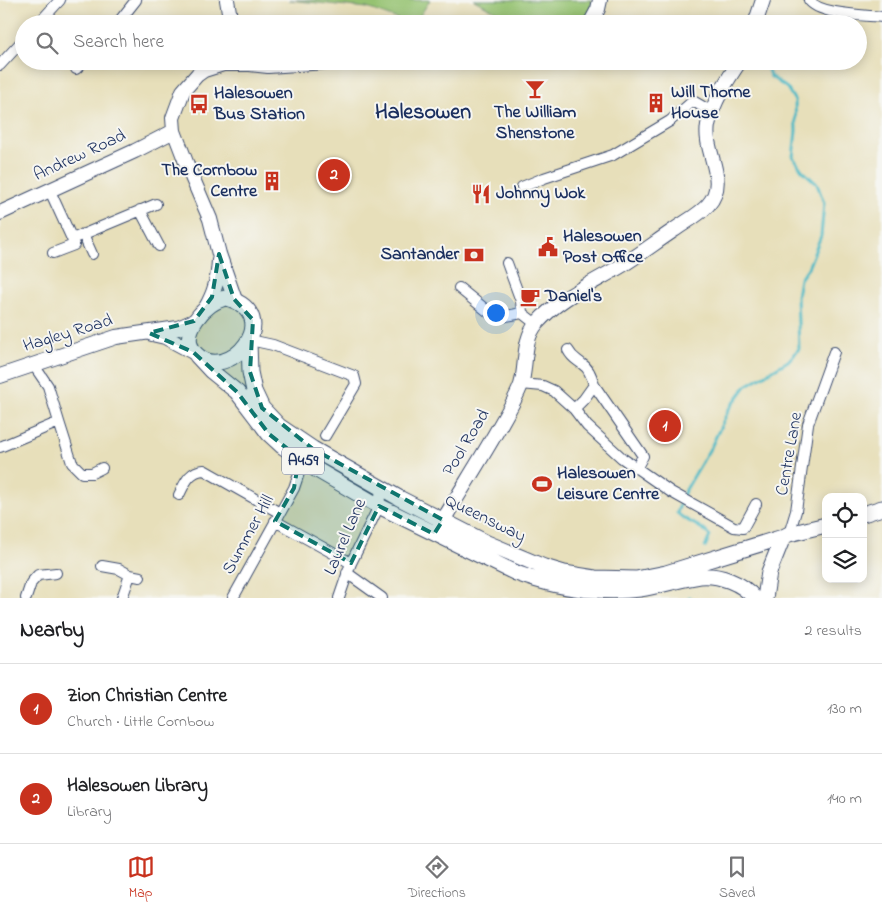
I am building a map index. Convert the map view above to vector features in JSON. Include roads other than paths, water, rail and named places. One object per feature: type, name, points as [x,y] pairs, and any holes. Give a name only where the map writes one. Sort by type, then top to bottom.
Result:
[{"type":"main road","points":[[227,298],[241,304],[249,314],[252,320],[251,337],[238,354],[213,362],[195,354],[190,339],[194,321],[205,308],[220,299],[227,298]]},
{"type":"main road","name":"Queensway","points":[[251,337],[250,372],[254,391],[262,408],[279,426],[381,488],[487,543],[544,567],[564,573],[595,578],[636,579],[666,573],[822,526]]},
{"type":"main road","name":"Queensway","points":[[195,354],[210,370],[237,392],[269,434],[299,458],[335,482],[379,506],[516,573],[560,587],[594,590],[637,590],[700,576],[720,577],[744,588],[754,598]]},
{"type":"main road","points":[[867,513],[881,509]]},
{"type":"main road","points":[[766,598],[769,572],[786,536]]},
{"type":"street","points":[[46,15],[60,0]]},
{"type":"street","points":[[124,15],[136,0]]},
{"type":"street","points":[[227,0],[229,15]]},
{"type":"street","points":[[595,15],[600,0]]},
{"type":"street","points":[[758,15],[763,0]]},
{"type":"street","points":[[809,0],[825,10],[859,15]]},
{"type":"street","points":[[867,16],[882,17]]},
{"type":"street","points":[[0,65],[15,49]]},
{"type":"street","points":[[203,70],[183,90],[173,118],[174,131],[188,170],[210,219],[219,254],[235,300]]},
{"type":"street","points":[[507,263],[521,301],[522,313],[536,324],[567,298],[639,254],[707,205],[714,195],[717,183],[716,170],[708,141],[708,126],[712,112],[734,70]]},
{"type":"street","points":[[522,187],[613,155],[670,121],[694,101],[712,112]]},
{"type":"street","name":"Andrew Road","points":[[0,213],[174,131]]},
{"type":"street","points":[[50,191],[74,244],[54,253]]},
{"type":"street","points":[[72,239],[156,204]]},
{"type":"street","points":[[140,210],[158,246]]},
{"type":"street","points":[[83,234],[92,254]]},
{"type":"street","points":[[205,308],[212,297],[216,284],[219,254]]},
{"type":"street","points":[[459,288],[496,318],[522,313]]},
{"type":"street","name":"Hagley Road","points":[[0,376],[116,337],[178,328],[194,321]]},
{"type":"street","name":"Pool Road","points":[[434,534],[495,435],[521,384],[527,344],[530,333],[536,324]]},
{"type":"street","name":"Hagley Road","points":[[148,333],[165,338],[195,354]]},
{"type":"street","points":[[251,337],[354,376],[356,384],[325,436]]},
{"type":"street","points":[[568,350],[571,356],[584,364],[591,375],[594,385],[643,456],[637,468]]},
{"type":"street","name":"Centre Lane","points":[[786,536],[796,511],[808,424],[834,352]]},
{"type":"street","points":[[34,364],[48,386],[72,463],[82,473],[92,474],[102,468]]},
{"type":"street","points":[[521,384],[543,386],[562,397],[587,426],[622,458],[671,492],[734,527],[743,528],[756,504]]},
{"type":"street","points":[[574,409],[594,385]]},
{"type":"street","points":[[0,447],[59,422]]},
{"type":"street","name":"Summer Hill","points":[[233,598],[294,488],[299,473],[299,458]]},
{"type":"street","points":[[179,495],[186,479],[196,471],[204,470],[278,517],[349,568],[382,598]]},
{"type":"street","name":"Laurel Lane","points":[[339,598],[349,568],[379,506],[381,488]]},
{"type":"street","points":[[102,566],[119,569],[135,576],[122,598]]},
{"type":"street","points":[[26,598],[38,575],[56,573]]},
{"type":"waterway","points":[[705,547],[710,536],[702,528],[677,513],[684,493],[712,445],[729,409],[746,386],[788,361],[799,349],[797,296],[800,279],[808,268],[821,236],[824,203],[817,184],[802,170],[793,157],[796,131],[795,101],[787,88],[770,76],[768,70]]},
{"type":"place","name":"The William Shenstone","points":[[535,89]]},
{"type":"place","name":"Will Thorne House","points":[[656,103]]},
{"type":"place","name":"Halesowen Bus Station","points":[[199,104]]},
{"type":"place","name":"Halesowen Library","points":[[334,175]]},
{"type":"place","name":"The Cornbow Centre","points":[[272,181]]},
{"type":"place","name":"Johnny Wok","points":[[481,194]]},
{"type":"place","name":"Halesowen Post Office","points":[[548,247]]},
{"type":"place","name":"Santander","points":[[474,255]]},
{"type":"place","name":"Daniel's","points":[[530,297]]},
{"type":"place","name":"Zion Christian Centre","points":[[665,426]]},
{"type":"place","name":"Halesowen Leisure Centre","points":[[542,484]]},
{"type":"district","name":"Halesowen","points":[[423,113]]}]
